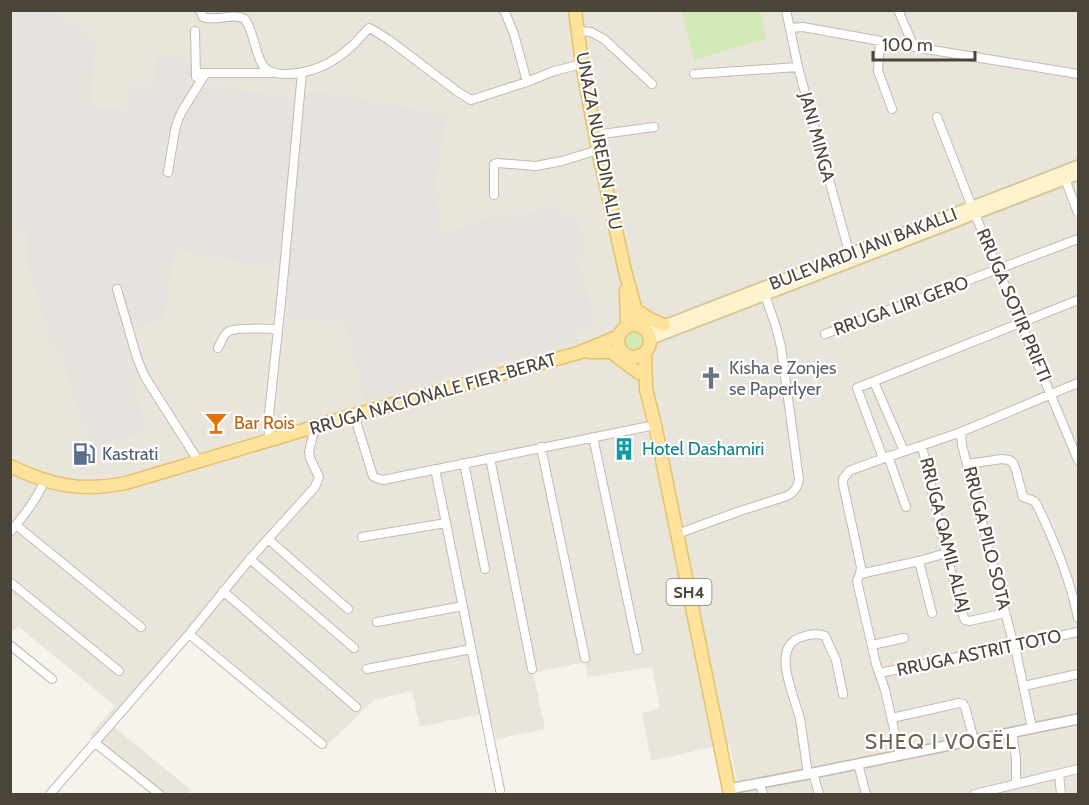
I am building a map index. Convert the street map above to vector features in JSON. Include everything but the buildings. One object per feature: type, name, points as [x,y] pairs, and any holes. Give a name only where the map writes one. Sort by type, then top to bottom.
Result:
[{"type":"main road","name":"UNAZA NUREDIN ALIU","points":[[575,10],[582,64],[598,150],[625,271],[636,310],[646,332]]},
{"type":"main road","name":"BULEVARDI JANI BAKALLI","points":[[646,332],[765,295],[1078,166]]},
{"type":"main road","name":"BULEVARDI JANI BAKALLI","points":[[973,210],[1078,174]]},
{"type":"main road","name":"BULEVARDI JANI BAKALLI","points":[[646,332],[851,259]]},
{"type":"main road","name":"UNAZA NUREDIN ALIU","points":[[623,331],[625,271]]},
{"type":"main road","points":[[636,310],[664,326]]},
{"type":"main road","points":[[623,331],[632,325],[646,332]]},
{"type":"main road","name":"RRUGA NACIONALE FIER-BERAT","points":[[10,466],[29,475],[80,488],[104,487],[135,481],[315,427],[578,353],[623,331]]},
{"type":"main road","name":"SH4","points":[[623,331],[619,346],[639,373],[646,389],[655,425],[730,792]]},
{"type":"main road","name":"SH4","points":[[646,332],[650,346],[645,354],[646,389]]},
{"type":"main road","points":[[607,352],[620,358],[639,373]]},
{"type":"main road","name":"RRUGA NACIONALE FIER-BERAT","points":[[578,353],[607,352],[627,355]]},
{"type":"main road","points":[[627,355],[638,357],[645,354]]},
{"type":"street","points":[[200,10],[203,17],[210,19],[237,16],[245,19],[253,34],[262,64],[273,73]]},
{"type":"street","points":[[504,10],[514,34],[527,82]]},
{"type":"street","name":"JANI MINGA","points":[[786,10],[798,67],[851,259]]},
{"type":"street","points":[[898,10],[914,47]]},
{"type":"street","points":[[245,19],[250,12]]},
{"type":"street","points":[[790,28],[803,27],[1078,74]]},
{"type":"street","points":[[196,73],[289,74],[319,68],[329,64],[352,46],[369,28],[471,100],[554,71],[582,64]]},
{"type":"street","points":[[195,31],[196,89]]},
{"type":"street","points":[[578,31],[591,32],[604,39],[652,84]]},
{"type":"street","points":[[880,41],[878,71],[892,109]]},
{"type":"street","points":[[694,74],[798,67]]},
{"type":"street","points":[[271,441],[268,424],[302,72]]},
{"type":"street","points":[[168,172],[178,120],[206,73]]},
{"type":"street","name":"RRUGA SOTIR PRIFTI","points":[[937,117],[973,210],[1078,460]]},
{"type":"street","points":[[595,135],[654,127]]},
{"type":"street","points":[[494,195],[494,165],[496,163],[536,166],[598,150]]},
{"type":"street","points":[[1065,179],[1078,213]]},
{"type":"street","name":"RRUGA LIRI GERO","points":[[825,334],[1078,239]]},
{"type":"street","points":[[117,289],[137,358],[145,377],[199,462]]},
{"type":"street","points":[[677,534],[740,510],[788,496],[797,488],[799,479],[781,347],[765,295]]},
{"type":"street","points":[[906,507],[857,388],[1078,300]]},
{"type":"street","points":[[218,348],[230,331],[265,328],[278,330]]},
{"type":"street","points":[[874,382],[904,451]]},
{"type":"street","points":[[900,755],[857,581],[861,567],[843,479],[849,471],[961,432],[1078,383]]},
{"type":"street","points":[[354,416],[372,473],[376,478],[383,480],[655,425]]},
{"type":"street","points":[[50,795],[189,634],[250,559],[315,487],[318,477],[309,452],[315,427]]},
{"type":"street","name":"RRUGA PILO SOTA","points":[[961,432],[962,445],[1014,645],[1032,728]]},
{"type":"street","points":[[593,437],[638,650]]},
{"type":"street","name":"RRUGA QAMIL ALIAJ","points":[[922,446],[946,553],[965,620],[970,621],[1005,613]]},
{"type":"street","points":[[541,447],[585,658]]},
{"type":"street","points":[[490,458],[532,669]]},
{"type":"street","points":[[968,464],[1002,459],[1013,463],[1023,497],[1034,501],[1052,535],[1067,575],[1078,618]]},
{"type":"street","points":[[464,463],[485,569]]},
{"type":"street","points":[[435,469],[500,790]]},
{"type":"street","points":[[10,532],[40,491],[45,480]]},
{"type":"street","points":[[362,537],[446,523]]},
{"type":"street","points":[[16,525],[141,627]]},
{"type":"street","points":[[268,539],[348,609]]},
{"type":"street","points":[[860,574],[946,553]]},
{"type":"street","points":[[250,559],[354,648]]},
{"type":"street","points":[[919,561],[932,613]]},
{"type":"street","points":[[10,582],[119,671]]},
{"type":"street","points":[[223,591],[356,707]]},
{"type":"street","points":[[377,622],[463,606]]},
{"type":"street","name":"RRUGA ASTRIT TOTO","points":[[880,674],[1078,632]]},
{"type":"street","points":[[189,634],[322,744]]},
{"type":"street","points":[[819,795],[810,774],[799,717],[786,668],[787,653],[794,639],[813,634],[825,636],[836,660],[843,694]]},
{"type":"street","points":[[872,645],[904,638]]},
{"type":"street","points":[[10,645],[52,679]]},
{"type":"street","points":[[367,669],[471,649]]},
{"type":"street","points":[[1024,686],[1078,674]]},
{"type":"street","points":[[892,718],[958,703],[963,704],[974,740]]},
{"type":"street","points":[[730,792],[1078,719]]},
{"type":"street","points":[[1012,732],[1016,758],[1016,784]]},
{"type":"street","points":[[94,742],[159,795]]},
{"type":"street","points":[[858,764],[866,795]]},
{"type":"street","points":[[975,795],[1078,770]]},
{"type":"street","points":[[1059,774],[1062,795]]},
{"type":"street","points":[[760,784],[763,795]]},
{"type":"shaded area","points":[[10,11],[49,11],[95,38],[90,107],[129,110],[128,87],[155,87],[156,57],[191,58],[202,86],[293,97],[309,91],[447,115],[434,189],[439,193],[436,207],[442,208],[441,234],[498,214],[500,221],[556,205],[562,217],[575,213],[587,252],[575,255],[597,325],[574,332],[577,340],[365,401],[345,322],[287,318],[290,271],[175,249],[163,320],[125,330],[145,432],[95,446],[94,439],[81,422],[60,348],[53,348],[27,261],[27,231],[11,229]]},
{"type":"shaded area","points":[[11,11],[1078,11],[1078,794],[740,794],[729,743],[651,761],[642,713],[660,708],[652,667],[588,677],[585,662],[533,673],[545,729],[496,739],[489,712],[420,727],[412,691],[374,700],[323,749],[184,635],[108,722],[191,790],[188,794],[163,794],[90,735],[115,706],[19,627],[11,633]]},
{"type":"green space","points":[[682,11],[760,11],[767,38],[694,60]]},
{"type":"green space","points":[[634,331],[641,334],[644,341],[641,348],[634,351],[627,348],[624,341],[627,334]]},
{"type":"place","name":"Kisha e Zonjes se Paperlyer","points":[[711,378]]},
{"type":"place","name":"Bar Rois","points":[[216,423]]},
{"type":"place","name":"Hotel Dashamiri","points":[[624,449]]},
{"type":"place","name":"Kastrati","points":[[84,454]]},
{"type":"district","name":"SHEQ I VOGËL","points":[[941,742]]}]
